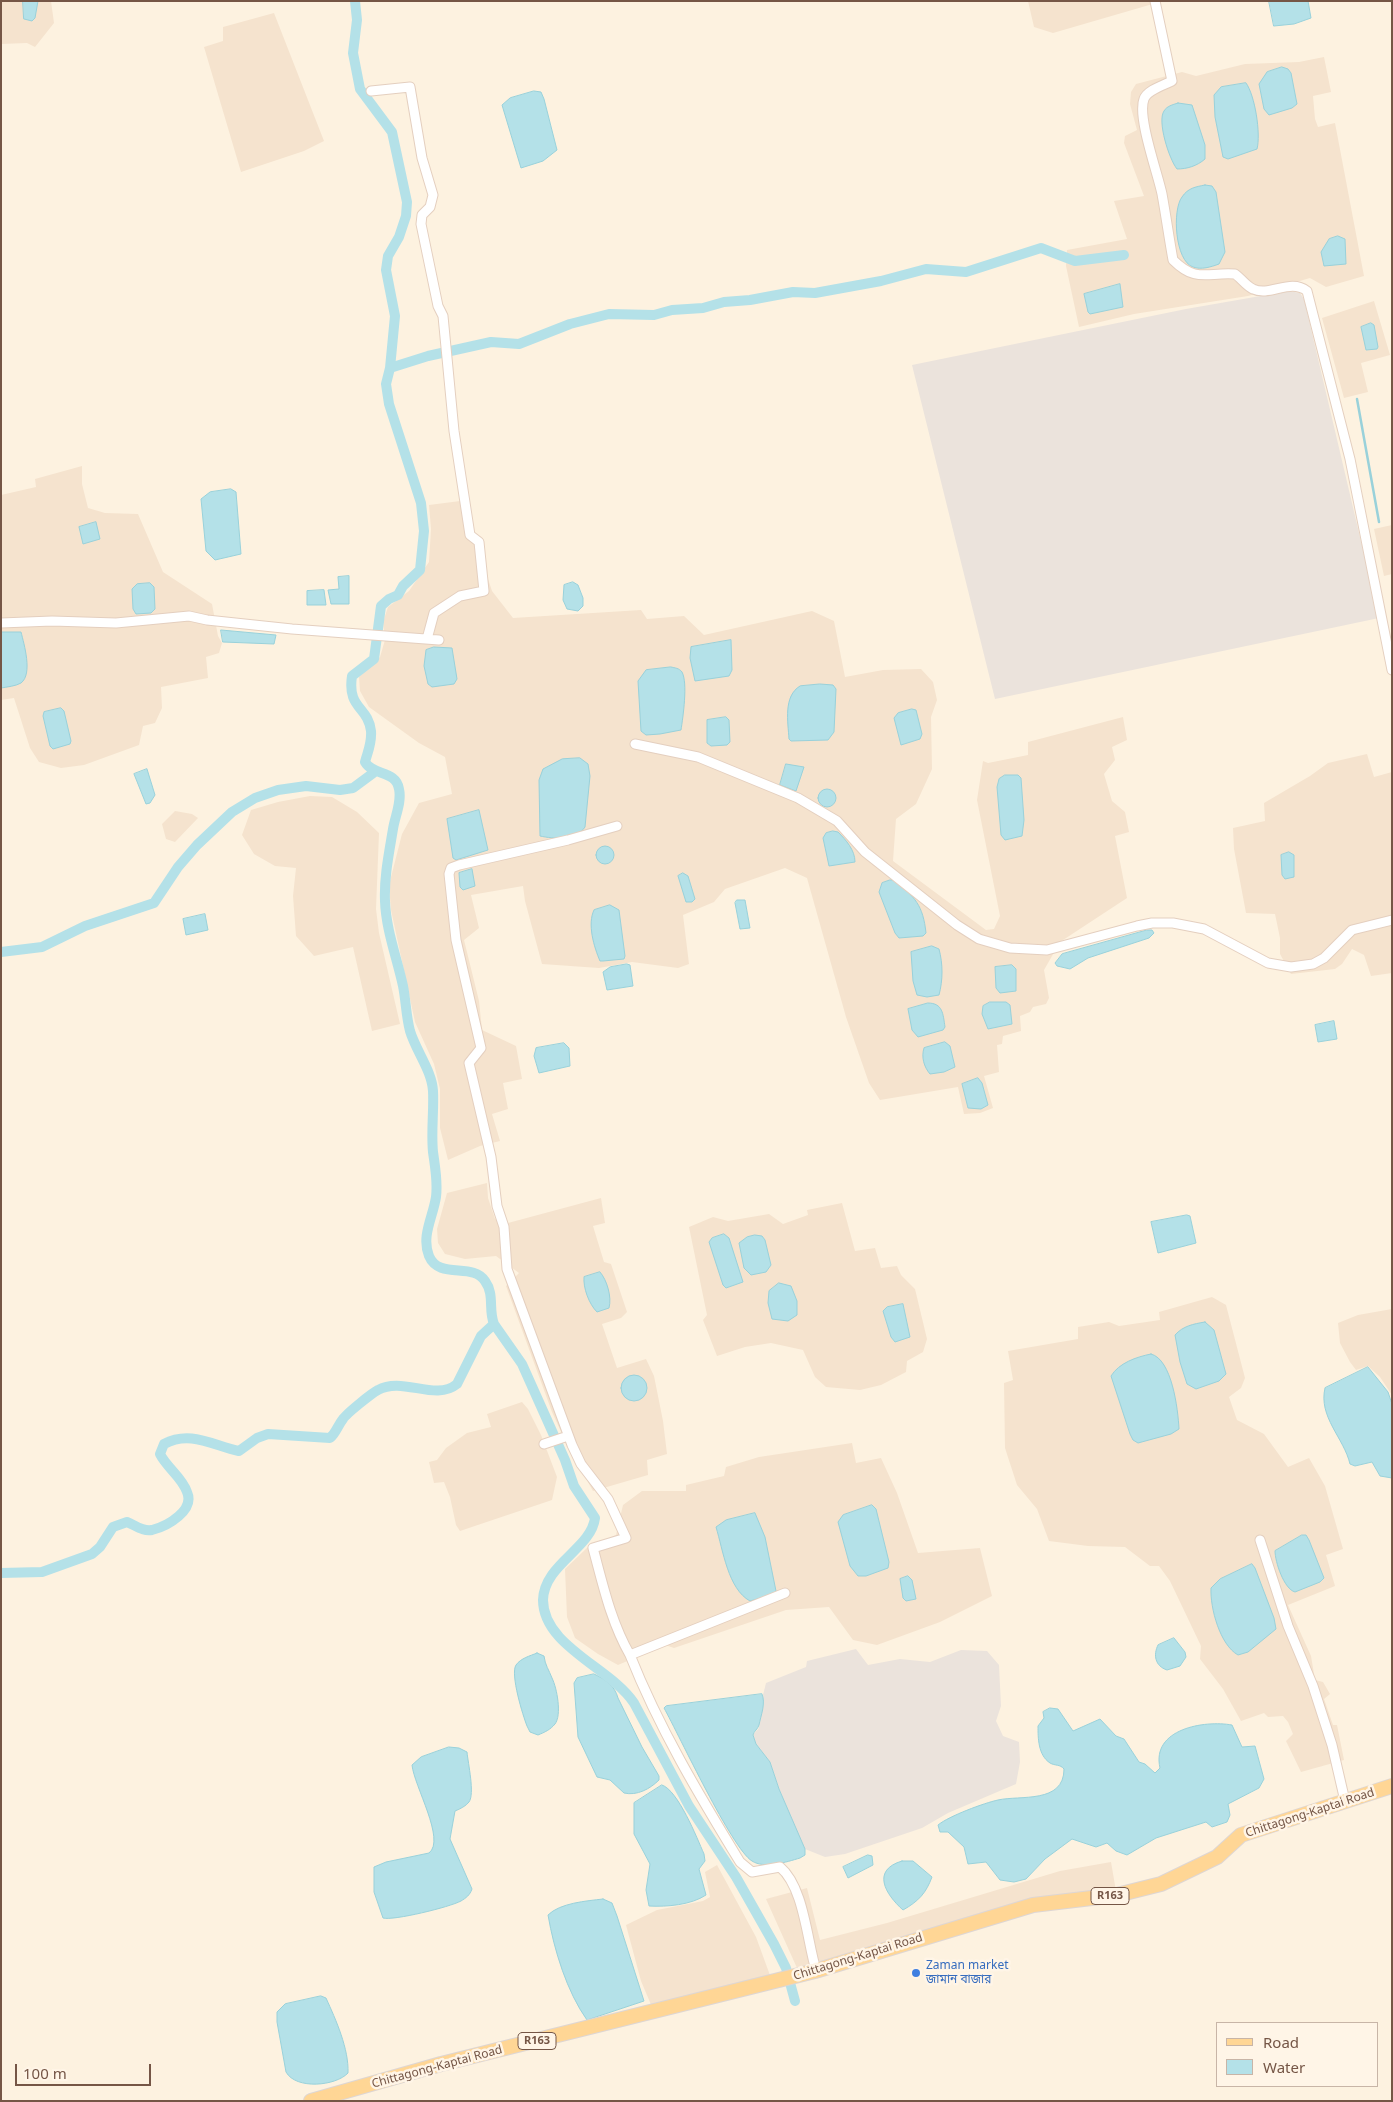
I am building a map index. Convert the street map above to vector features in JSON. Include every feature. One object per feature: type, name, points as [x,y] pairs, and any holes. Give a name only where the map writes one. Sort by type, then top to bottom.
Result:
[{"type":"main road","name":"Chittagong-Kaptai Road","points":[[311,2101],[442,2064],[816,1970],[1033,1905],[1117,1895],[1160,1884],[1217,1857],[1241,1835],[1392,1786]]},
{"type":"street","points":[[1155,1],[1172,81],[1148,93],[1144,98],[1142,106],[1149,145],[1162,193],[1173,260],[1192,275],[1235,274],[1252,289],[1259,291],[1296,286],[1306,291],[1350,459],[1392,670]]},
{"type":"street","points":[[371,91],[410,87],[422,158],[433,195],[430,207],[422,215],[421,224],[438,306],[443,316],[454,431],[470,535],[479,542],[484,581],[484,591],[460,596],[434,613],[427,639]]},
{"type":"street","points":[[1,623],[52,621],[116,623],[183,616],[292,629],[439,640]]},
{"type":"street","points":[[635,744],[698,757],[798,798],[837,821],[866,852],[957,925],[979,939],[1010,948],[1047,950],[1136,926],[1173,923],[1204,930],[1268,963],[1297,967],[1313,964],[1324,958],[1352,930],[1392,920]]},
{"type":"street","points":[[616,826],[568,840],[451,868],[449,874],[456,940],[481,1048],[469,1063],[490,1157],[497,1206],[504,1227],[507,1269],[568,1436],[581,1464],[608,1499],[626,1538],[594,1548],[605,1596],[619,1636],[630,1655],[642,1687],[671,1744],[740,1862],[752,1872],[780,1867],[789,1874],[804,1919],[816,1970]]},
{"type":"street","points":[[544,1444],[568,1436]]},
{"type":"street","points":[[1260,1540],[1288,1626],[1313,1686],[1332,1745],[1345,1801]]},
{"type":"street","points":[[630,1655],[785,1593]]},
{"type":"shaded area","points":[[1,1],[51,1],[54,23],[35,47],[27,43],[1,44]]},
{"type":"shaded area","points":[[1028,1],[1163,1],[1053,33],[1034,27]]},
{"type":"shaded area","points":[[274,13],[324,141],[304,151],[241,172],[204,47],[223,41],[223,27]]},
{"type":"shaded area","points":[[1324,57],[1331,92],[1313,96],[1315,119],[1318,127],[1335,123],[1364,276],[1326,287],[1310,278],[1248,296],[1134,314],[1079,327],[1066,266],[1067,250],[1127,239],[1114,201],[1144,196],[1124,143],[1125,136],[1137,130],[1130,104],[1131,92],[1136,84],[1182,72],[1196,76],[1245,64],[1299,62]]},
{"type":"shaded area","points":[[1289,291],[1300,293],[1304,299],[1379,618],[995,699],[912,365],[1186,309]]},
{"type":"shaded area","points":[[1374,301],[1390,355],[1361,363],[1368,392],[1344,398],[1322,318]]},
{"type":"shaded area","points":[[82,466],[82,484],[88,508],[105,513],[138,514],[163,572],[212,604],[218,636],[222,643],[219,653],[206,657],[208,678],[161,687],[162,708],[155,723],[143,726],[139,745],[84,765],[61,768],[39,762],[30,748],[14,698],[1,700],[1,495],[36,487],[35,479]]},
{"type":"shaded area","points":[[468,500],[472,532],[483,542],[487,576],[492,591],[513,618],[641,610],[647,619],[684,616],[704,635],[812,611],[834,621],[845,677],[883,670],[921,669],[933,682],[937,700],[931,717],[932,769],[916,804],[896,819],[893,861],[986,930],[994,929],[1000,916],[977,800],[983,761],[988,763],[1028,755],[1028,742],[1123,717],[1127,740],[1112,747],[1115,760],[1104,774],[1112,801],[1125,812],[1129,832],[1115,836],[1127,898],[1060,942],[1044,970],[1049,998],[1046,1004],[1033,1007],[1030,1012],[1020,1016],[1021,1031],[1003,1036],[1002,1044],[997,1045],[999,1072],[984,1076],[993,1108],[980,1113],[964,1114],[958,1087],[880,1100],[869,1083],[846,1017],[807,878],[785,868],[725,889],[714,902],[683,915],[689,964],[678,968],[632,962],[599,968],[542,964],[525,901],[523,886],[471,895],[479,928],[464,940],[479,1001],[482,1030],[516,1046],[522,1079],[503,1083],[508,1109],[492,1114],[500,1141],[480,1146],[448,1160],[440,1128],[440,1089],[434,1064],[415,1022],[391,910],[389,885],[402,834],[419,803],[452,794],[445,757],[419,743],[369,707],[360,691],[359,677],[380,657],[385,640],[383,622],[388,607],[409,591],[429,562],[431,529],[429,505]]},
{"type":"shaded area","points":[[1392,525],[1392,574],[1384,576],[1374,529]]},
{"type":"shaded area","points":[[1367,754],[1374,777],[1392,772],[1392,973],[1371,976],[1364,955],[1352,949],[1342,964],[1335,969],[1291,974],[1280,954],[1280,938],[1275,914],[1246,913],[1234,849],[1233,828],[1265,821],[1264,803],[1328,763]]},
{"type":"shaded area","points":[[310,796],[332,797],[357,812],[379,833],[376,909],[379,933],[400,1024],[372,1031],[353,947],[314,956],[296,936],[293,896],[296,868],[275,866],[254,854],[242,835],[251,810],[278,802]]},
{"type":"shaded area","points":[[175,811],[192,814],[198,818],[175,842],[166,839],[162,824]]},
{"type":"shaded area","points":[[487,1183],[488,1198],[495,1219],[508,1223],[601,1198],[605,1223],[593,1226],[604,1262],[611,1264],[627,1312],[621,1318],[602,1324],[617,1368],[646,1359],[654,1376],[663,1421],[667,1454],[647,1460],[648,1475],[593,1491],[568,1447],[552,1412],[506,1286],[519,1273],[496,1256],[465,1259],[445,1254],[438,1243],[437,1229],[447,1193]]},
{"type":"shaded area","points":[[842,1203],[855,1251],[875,1248],[881,1268],[897,1266],[901,1275],[915,1289],[927,1339],[923,1352],[907,1361],[906,1372],[881,1385],[860,1390],[826,1387],[815,1377],[803,1350],[771,1343],[745,1347],[717,1356],[703,1320],[707,1315],[689,1227],[713,1217],[728,1221],[769,1214],[783,1224],[808,1215],[807,1210]]},
{"type":"shaded area","points":[[1212,1297],[1226,1305],[1245,1378],[1241,1388],[1229,1397],[1237,1420],[1264,1434],[1288,1467],[1309,1458],[1325,1486],[1343,1549],[1326,1555],[1335,1586],[1288,1605],[1311,1656],[1315,1680],[1323,1682],[1330,1694],[1324,1699],[1333,1725],[1337,1725],[1344,1760],[1301,1772],[1286,1741],[1293,1734],[1283,1716],[1268,1717],[1264,1713],[1241,1721],[1223,1689],[1200,1659],[1201,1646],[1170,1581],[1159,1566],[1150,1566],[1125,1547],[1088,1546],[1049,1541],[1037,1509],[1017,1485],[1005,1448],[1004,1383],[1013,1380],[1008,1351],[1078,1339],[1078,1327],[1109,1322],[1119,1326],[1160,1320],[1159,1312]]},
{"type":"shaded area","points":[[1392,1309],[1392,1395],[1380,1377],[1368,1366],[1356,1370],[1350,1362],[1340,1343],[1338,1323],[1358,1315]]},
{"type":"shaded area","points":[[522,1402],[528,1409],[541,1435],[557,1477],[552,1500],[460,1531],[456,1525],[450,1497],[444,1482],[434,1483],[429,1462],[437,1460],[446,1448],[467,1433],[491,1427],[487,1414]]},
{"type":"shaded area","points":[[852,1443],[856,1463],[881,1458],[897,1493],[918,1553],[980,1548],[992,1596],[940,1622],[877,1645],[853,1640],[829,1607],[786,1610],[674,1648],[665,1645],[618,1665],[575,1638],[567,1617],[565,1569],[589,1546],[616,1535],[623,1505],[642,1491],[686,1491],[686,1485],[724,1476],[726,1467],[759,1457]]},
{"type":"shaded area","points":[[856,1649],[868,1665],[900,1659],[930,1662],[961,1650],[987,1651],[999,1665],[1001,1706],[996,1721],[1003,1736],[1019,1742],[1020,1762],[1016,1784],[948,1813],[922,1828],[845,1854],[825,1857],[805,1849],[779,1789],[770,1762],[756,1744],[753,1735],[759,1728],[766,1683],[806,1667],[807,1661]]},
{"type":"shaded area","points":[[1111,1862],[1116,1891],[797,1968],[766,1899],[807,1888],[820,1940],[887,1923],[1060,1871]]},
{"type":"shaded area","points":[[717,1865],[756,1937],[771,1978],[652,2007],[641,1981],[626,1925],[657,1910],[703,1901],[710,1897],[705,1872]]},
{"type":"water","points":[[23,1],[38,1],[35,18],[32,21],[24,19]]},
{"type":"water","points":[[1269,1],[1308,1],[1311,18],[1294,24],[1274,26]]},
{"type":"water","points":[[1282,67],[1288,69],[1291,73],[1297,104],[1292,108],[1269,115],[1264,109],[1259,84],[1267,72]]},
{"type":"water","points":[[1246,83],[1252,96],[1256,115],[1257,149],[1228,159],[1223,157],[1215,117],[1214,95],[1221,87]]},
{"type":"water","points":[[534,91],[541,92],[544,99],[557,150],[543,161],[521,168],[502,105],[510,98]]},
{"type":"water","points":[[1178,103],[1192,105],[1205,145],[1205,159],[1192,167],[1177,169],[1168,149],[1163,131],[1162,116],[1165,109]]},
{"type":"water","points":[[1205,185],[1212,186],[1216,192],[1225,252],[1219,264],[1199,268],[1187,263],[1182,255],[1176,223],[1179,203],[1184,194],[1192,188]]},
{"type":"water","points":[[1338,236],[1345,239],[1346,264],[1324,266],[1321,252],[1329,239]]},
{"type":"water","points":[[1120,284],[1123,307],[1090,314],[1088,312],[1084,294]]},
{"type":"water","points":[[1371,323],[1374,325],[1378,347],[1377,349],[1366,350],[1361,327]]},
{"type":"water","points":[[231,489],[236,492],[241,554],[215,560],[206,551],[201,499],[210,492]]},
{"type":"water","points":[[96,522],[100,539],[83,544],[79,527]]},
{"type":"water","points":[[349,576],[349,604],[331,604],[328,590],[339,589],[338,577]]},
{"type":"water","points":[[573,582],[578,585],[583,598],[583,606],[578,611],[567,609],[563,600],[564,585]]},
{"type":"water","points":[[150,583],[154,587],[155,609],[151,613],[136,614],[133,609],[132,589],[137,584]]},
{"type":"water","points":[[324,590],[326,605],[307,605],[307,591]]},
{"type":"water","points":[[221,630],[276,635],[274,644],[223,642]]},
{"type":"water","points":[[1,632],[21,632],[27,666],[25,679],[21,683],[1,688]]},
{"type":"water","points":[[731,640],[732,670],[729,676],[695,681],[690,658],[691,647]]},
{"type":"water","points":[[434,647],[452,648],[457,679],[454,684],[432,687],[428,684],[424,666],[426,650]]},
{"type":"water","points":[[671,667],[680,670],[684,677],[681,730],[646,735],[641,731],[638,681],[646,670]]},
{"type":"water","points":[[833,685],[836,689],[834,732],[828,740],[791,741],[789,739],[788,710],[791,696],[800,686]]},
{"type":"water","points":[[61,708],[64,711],[71,741],[70,744],[53,749],[50,746],[43,716],[44,712]]},
{"type":"water","points":[[912,709],[916,710],[922,734],[920,739],[901,745],[894,718],[898,713]]},
{"type":"water","points":[[726,717],[729,720],[730,742],[727,745],[711,746],[707,743],[707,720]]},
{"type":"water","points":[[580,758],[588,764],[590,776],[585,827],[581,832],[570,837],[552,838],[540,836],[539,780],[543,769],[562,759]]},
{"type":"water","points":[[786,764],[804,767],[796,791],[780,785]]},
{"type":"water","points":[[147,769],[155,795],[150,803],[146,804],[134,774]]},
{"type":"water","points":[[1005,775],[1018,775],[1021,778],[1024,820],[1022,836],[1005,840],[1001,835],[997,787],[999,779]]},
{"type":"water","points":[[823,789],[831,789],[836,794],[834,805],[823,807],[818,802],[818,794]]},
{"type":"water","points":[[479,810],[488,850],[456,860],[453,858],[447,819]]},
{"type":"water","points":[[838,832],[844,838],[853,853],[855,862],[829,866],[823,838],[826,833]]},
{"type":"water","points":[[605,846],[611,849],[614,855],[611,861],[605,864],[599,861],[596,855],[599,849]]},
{"type":"water","points":[[1289,852],[1294,855],[1294,877],[1285,879],[1282,875],[1281,855]]},
{"type":"water","points":[[472,869],[475,886],[463,890],[460,887],[459,873]]},
{"type":"water","points":[[683,873],[688,876],[695,899],[692,902],[686,902],[678,876]]},
{"type":"water","points":[[894,880],[917,902],[925,923],[926,933],[923,936],[899,938],[895,933],[879,892],[882,883]]},
{"type":"water","points":[[737,900],[745,900],[750,928],[740,929],[735,903]]},
{"type":"water","points":[[610,905],[619,910],[625,956],[624,959],[600,961],[592,936],[592,916],[594,910]]},
{"type":"water","points":[[205,914],[208,930],[186,935],[183,919]]},
{"type":"water","points":[[1152,930],[1154,933],[1149,938],[1088,958],[1070,969],[1057,966],[1055,963],[1062,954]]},
{"type":"water","points":[[932,946],[939,949],[942,966],[939,995],[927,997],[917,995],[913,981],[911,952]]},
{"type":"water","points":[[630,965],[633,986],[607,990],[603,972],[610,967]]},
{"type":"water","points":[[1012,965],[1016,969],[1016,991],[1000,993],[996,988],[995,967]]},
{"type":"water","points":[[990,1002],[1006,1002],[1010,1005],[1012,1024],[988,1029],[982,1014],[983,1006]]},
{"type":"water","points":[[933,1003],[939,1007],[943,1014],[945,1027],[943,1030],[918,1037],[912,1030],[908,1009]]},
{"type":"water","points":[[1334,1021],[1337,1039],[1318,1042],[1315,1025]]},
{"type":"water","points":[[945,1042],[950,1046],[955,1067],[944,1072],[930,1074],[924,1062],[924,1048]]},
{"type":"water","points":[[564,1043],[569,1048],[570,1066],[539,1073],[534,1056],[536,1048]]},
{"type":"water","points":[[978,1078],[982,1083],[988,1105],[981,1109],[968,1108],[962,1084]]},
{"type":"water","points":[[1190,1216],[1196,1243],[1158,1253],[1151,1222]]},
{"type":"water","points":[[724,1234],[729,1238],[743,1282],[726,1288],[723,1285],[709,1242],[712,1238]]},
{"type":"water","points":[[762,1236],[765,1240],[771,1265],[766,1272],[751,1275],[744,1268],[739,1243],[747,1237]]},
{"type":"water","points":[[600,1272],[605,1279],[610,1304],[609,1308],[597,1312],[587,1296],[584,1277]]},
{"type":"water","points":[[779,1283],[791,1286],[797,1301],[797,1315],[788,1321],[772,1319],[768,1303],[769,1291]]},
{"type":"water","points":[[903,1304],[910,1337],[895,1342],[891,1337],[883,1311],[887,1307]]},
{"type":"water","points":[[1205,1322],[1214,1330],[1226,1374],[1219,1381],[1196,1389],[1187,1384],[1180,1362],[1175,1335],[1185,1327]]},
{"type":"water","points":[[1151,1354],[1164,1365],[1169,1375],[1175,1398],[1179,1429],[1171,1434],[1138,1443],[1133,1440],[1130,1434],[1111,1376],[1114,1371],[1128,1361]]},
{"type":"water","points":[[1368,1367],[1388,1392],[1392,1404],[1392,1478],[1380,1476],[1372,1462],[1355,1466],[1350,1464],[1325,1408],[1325,1388]]},
{"type":"water","points":[[634,1375],[643,1379],[647,1388],[643,1397],[634,1401],[625,1397],[621,1388],[625,1379]]},
{"type":"water","points":[[872,1505],[876,1509],[889,1562],[888,1568],[866,1576],[858,1576],[850,1566],[838,1522],[843,1515]]},
{"type":"water","points":[[755,1513],[765,1537],[776,1591],[775,1594],[750,1601],[736,1588],[731,1578],[716,1527],[726,1520]]},
{"type":"water","points":[[1302,1535],[1306,1535],[1309,1540],[1324,1578],[1320,1582],[1295,1592],[1284,1581],[1278,1568],[1275,1551]]},
{"type":"water","points":[[1252,1564],[1274,1618],[1276,1629],[1248,1652],[1238,1655],[1221,1635],[1212,1606],[1211,1588],[1220,1579]]},
{"type":"water","points":[[908,1576],[912,1580],[916,1599],[906,1601],[903,1598],[900,1579]]},
{"type":"water","points":[[1174,1638],[1185,1652],[1186,1657],[1180,1666],[1167,1670],[1160,1666],[1155,1656],[1158,1645]]},
{"type":"water","points":[[537,1653],[544,1656],[556,1688],[558,1701],[558,1714],[555,1724],[538,1735],[530,1732],[527,1726],[515,1677],[516,1665]]},
{"type":"water","points":[[594,1674],[606,1681],[615,1690],[642,1747],[659,1776],[659,1780],[643,1791],[634,1794],[624,1793],[610,1780],[597,1777],[578,1737],[574,1683],[577,1678]]},
{"type":"water","points":[[762,1694],[764,1701],[762,1713],[753,1735],[756,1744],[770,1762],[779,1789],[805,1849],[805,1855],[800,1858],[769,1865],[752,1861],[732,1836],[664,1708],[666,1706]]},
{"type":"water","points":[[1050,1708],[1058,1709],[1073,1731],[1100,1719],[1116,1736],[1124,1739],[1139,1762],[1145,1764],[1155,1773],[1160,1768],[1159,1755],[1164,1744],[1171,1736],[1195,1726],[1208,1724],[1232,1725],[1242,1747],[1255,1746],[1264,1779],[1259,1788],[1228,1804],[1230,1815],[1227,1822],[1212,1827],[1206,1822],[1156,1838],[1127,1855],[1116,1851],[1107,1843],[1096,1847],[1072,1839],[1045,1859],[1026,1879],[1014,1882],[1000,1880],[986,1862],[968,1864],[964,1847],[948,1832],[940,1832],[938,1825],[958,1814],[984,1804],[998,1800],[1039,1796],[1057,1788],[1062,1780],[1064,1769],[1046,1760],[1041,1751],[1038,1736],[1038,1726],[1044,1718],[1043,1712]]},
{"type":"water","points":[[449,1747],[459,1748],[467,1752],[471,1798],[466,1805],[455,1811],[450,1839],[472,1889],[466,1897],[455,1904],[409,1916],[383,1918],[374,1892],[374,1867],[386,1862],[429,1853],[433,1846],[432,1825],[412,1765],[421,1757]]},
{"type":"water","points":[[662,1785],[668,1789],[680,1805],[692,1826],[704,1854],[705,1861],[699,1869],[706,1895],[679,1905],[649,1906],[646,1890],[650,1864],[634,1834],[634,1803]]},
{"type":"water","points":[[868,1855],[872,1856],[873,1865],[848,1878],[843,1867]]},
{"type":"water","points":[[902,1861],[913,1861],[932,1877],[921,1896],[903,1910],[891,1897],[884,1883],[884,1876],[887,1870],[892,1865]]},
{"type":"water","points":[[603,1899],[612,1903],[644,2001],[587,2020],[567,1984],[548,1915],[566,1905]]},
{"type":"water","points":[[321,1996],[326,1998],[341,2035],[348,2064],[348,2073],[335,2081],[307,2084],[291,2078],[286,2072],[277,2012],[285,2004]]},
{"type":"waterway","points":[[355,1],[357,20],[353,53],[360,89],[392,132],[407,202],[406,216],[399,237],[388,256],[386,270],[395,316],[390,368],[386,384],[389,404],[421,503],[424,531],[420,570],[403,586],[398,595],[389,599],[381,606],[374,659],[352,676],[351,687],[352,695],[366,716],[371,731],[365,762],[373,769],[394,779],[400,794],[387,865],[385,901],[387,923],[403,986],[410,1031],[427,1068],[433,1091],[432,1144],[437,1191],[428,1226],[427,1249],[434,1263],[440,1267],[473,1272],[480,1275],[485,1281],[490,1292],[491,1313],[494,1324],[522,1364],[565,1460],[574,1486],[595,1518],[592,1529],[585,1539],[559,1566],[545,1587],[543,1600],[546,1616],[554,1631],[566,1644],[623,1690],[634,1703],[689,1806],[736,1877],[774,1944],[786,1968],[795,2001]]},
{"type":"waterway","points":[[390,368],[428,356],[491,342],[519,344],[570,324],[609,314],[654,315],[672,310],[703,308],[724,302],[750,300],[793,292],[815,293],[881,281],[926,269],[966,272],[1041,248],[1075,261],[1124,255]]},
{"type":"waterway","points":[[1357,399],[1379,522]]},
{"type":"waterway","points":[[1,952],[42,947],[85,926],[154,903],[178,867],[197,845],[232,812],[255,798],[278,790],[306,786],[340,790],[353,788],[376,771]]},
{"type":"waterway","points":[[1,1573],[42,1572],[92,1554],[100,1547],[113,1527],[127,1522],[142,1529],[152,1530],[172,1521],[184,1511],[188,1499],[182,1482],[160,1454],[164,1444],[183,1438],[192,1438],[239,1451],[257,1438],[268,1434],[330,1438],[345,1416],[378,1390],[388,1386],[398,1386],[439,1391],[457,1384],[481,1336],[494,1324]]},
{"type":"place","name":"Zaman market জামান বাজার","points":[[916,1973]]}]
